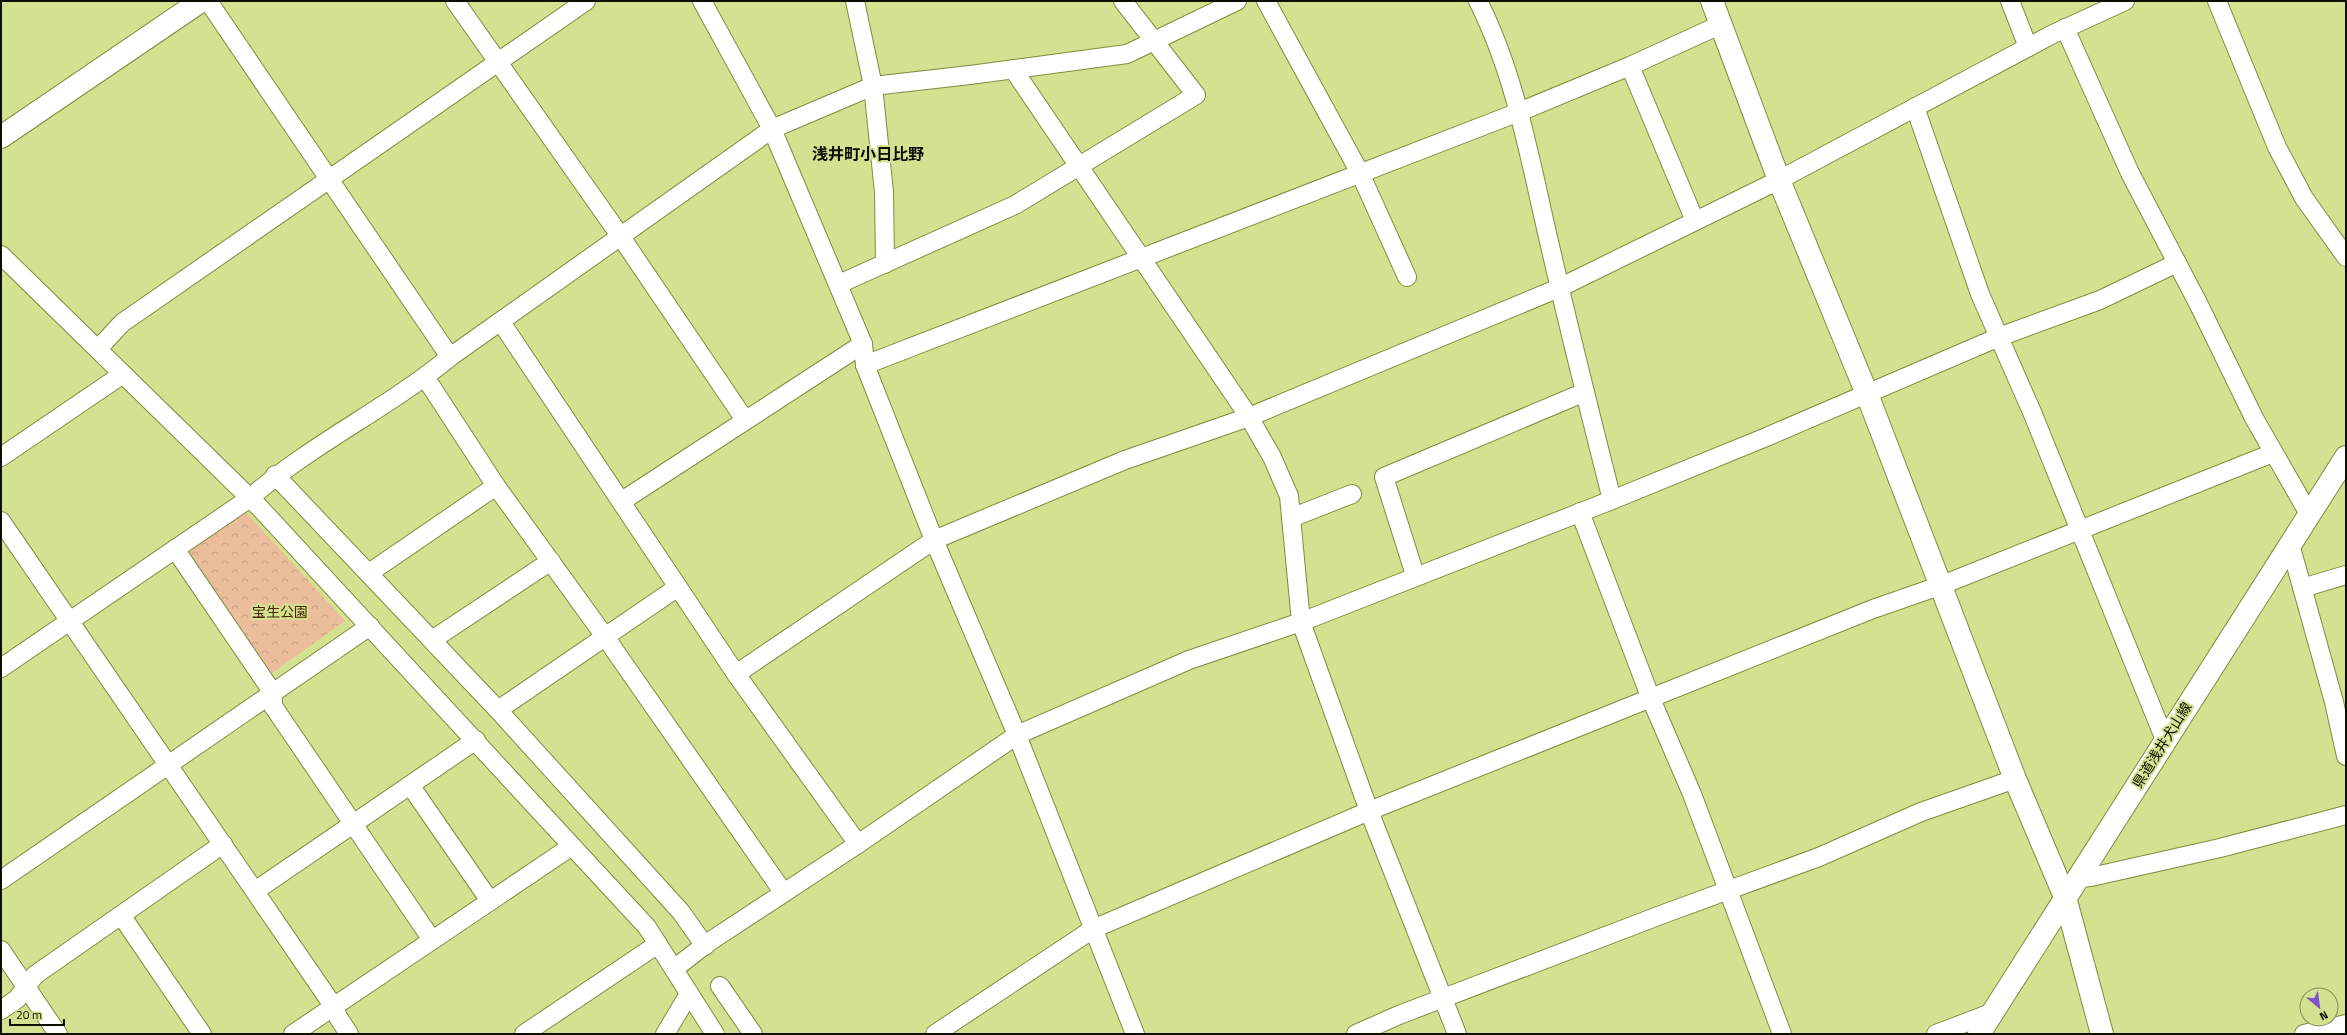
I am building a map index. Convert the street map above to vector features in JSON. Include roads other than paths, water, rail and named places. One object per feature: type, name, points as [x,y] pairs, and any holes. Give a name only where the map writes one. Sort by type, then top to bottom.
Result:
[{"type":"street","points":[[1,137],[201,1]]},
{"type":"street","points":[[208,1],[450,357]]},
{"type":"street","points":[[455,1],[621,237],[745,420]]},
{"type":"street","points":[[99,348],[122,323],[586,1]]},
{"type":"street","points":[[855,1],[873,86],[884,192],[885,264]]},
{"type":"street","points":[[839,284],[993,213],[1015,205],[1196,95],[1123,1]]},
{"type":"street","points":[[1,668],[250,498],[275,475],[425,377],[450,357],[772,129],[873,86],[1127,54],[1237,1]]},
{"type":"street","points":[[1266,1],[1360,173],[1407,277]]},
{"type":"street","points":[[1478,1],[1492,30],[1519,112],[1559,288],[1612,500]]},
{"type":"street","points":[[1712,1],[1722,24],[1779,180],[1867,394],[1942,585],[2015,779],[2066,897],[2102,1034]]},
{"type":"street","points":[[2010,1],[2028,47]]},
{"type":"street","points":[[736,674],[934,540],[1125,460],[1249,417],[1559,288],[1779,180],[2028,47],[2065,28],[2125,1]]},
{"type":"street","points":[[2217,1],[2276,147],[2304,198],[2346,257]]},
{"type":"street","points":[[704,2],[772,129],[839,284],[863,344],[865,365],[934,540],[1017,734],[1135,1034]]},
{"type":"street","points":[[865,365],[1519,112],[1630,66],[1722,24]]},
{"type":"street","points":[[2065,28],[2130,173],[2273,453],[2310,514]]},
{"type":"street","points":[[1630,66],[1695,221]]},
{"type":"street","points":[[1013,69],[1249,417],[1272,457],[1289,496],[1301,622],[1368,811],[1457,1034]]},
{"type":"street","points":[[1914,107],[1980,294],[2032,412],[2165,740]]},
{"type":"street","points":[[1,255],[99,348],[123,374],[250,498],[476,740],[647,927],[715,1034]]},
{"type":"street","points":[[674,969],[783,892],[858,844],[1017,734],[1189,660],[1301,622],[1612,500],[1867,394],[1999,337],[2100,300],[2177,263]]},
{"type":"street","points":[[501,322],[622,501],[736,674],[858,844]]},
{"type":"street","points":[[622,501],[863,344]]},
{"type":"street","points":[[1,457],[123,374]]},
{"type":"street","points":[[425,377],[496,486],[606,638],[783,892]]},
{"type":"street","points":[[1415,576],[1384,477],[1585,392]]},
{"type":"street","points":[[935,1034],[1094,929],[1368,811],[1873,609],[1942,585],[2273,453]]},
{"type":"street","name":"県道浅井犬山線","points":[[1979,1034],[2346,457]]},
{"type":"street","points":[[275,475],[498,710],[681,912],[705,946]]},
{"type":"street","points":[[369,573],[496,486]]},
{"type":"street","points":[[1291,518],[1352,494]]},
{"type":"street","points":[[1580,512],[1651,698],[1692,794],[1727,891],[1782,1034]]},
{"type":"street","points":[[1,520],[334,1007],[338,1017],[349,1034]]},
{"type":"street","points":[[2290,544],[2334,702],[2346,756]]},
{"type":"street","points":[[175,549],[273,693],[274,706],[432,940]]},
{"type":"street","points":[[432,640],[551,562]]},
{"type":"street","points":[[2302,588],[2346,575]]},
{"type":"street","points":[[498,710],[606,638],[678,587]]},
{"type":"street","points":[[1,880],[370,626]]},
{"type":"street","points":[[255,891],[476,740]]},
{"type":"street","points":[[1356,1034],[1443,999],[1819,857],[1921,812],[2015,779]]},
{"type":"street","points":[[410,786],[490,901]]},
{"type":"street","points":[[2078,878],[2091,877],[2220,848],[2346,815]]},
{"type":"street","points":[[1,1010],[17,1000],[35,975],[223,844]]},
{"type":"street","points":[[293,1034],[572,846]]},
{"type":"street","points":[[121,915],[202,1034]]},
{"type":"street","points":[[524,1034],[658,944]]},
{"type":"street","points":[[1,950],[58,1034]]},
{"type":"street","points":[[720,986],[753,1034]]},
{"type":"street","points":[[665,1034],[689,994]]},
{"type":"street","points":[[1936,1034],[1991,1013]]},
{"type":"street","points":[[2304,1034],[2346,1024]]},
{"type":"district","name":"浅井町小日比野","points":[[868,154]]},
{"type":"park label","name":"宝生公園","points":[[280,612]]}]
